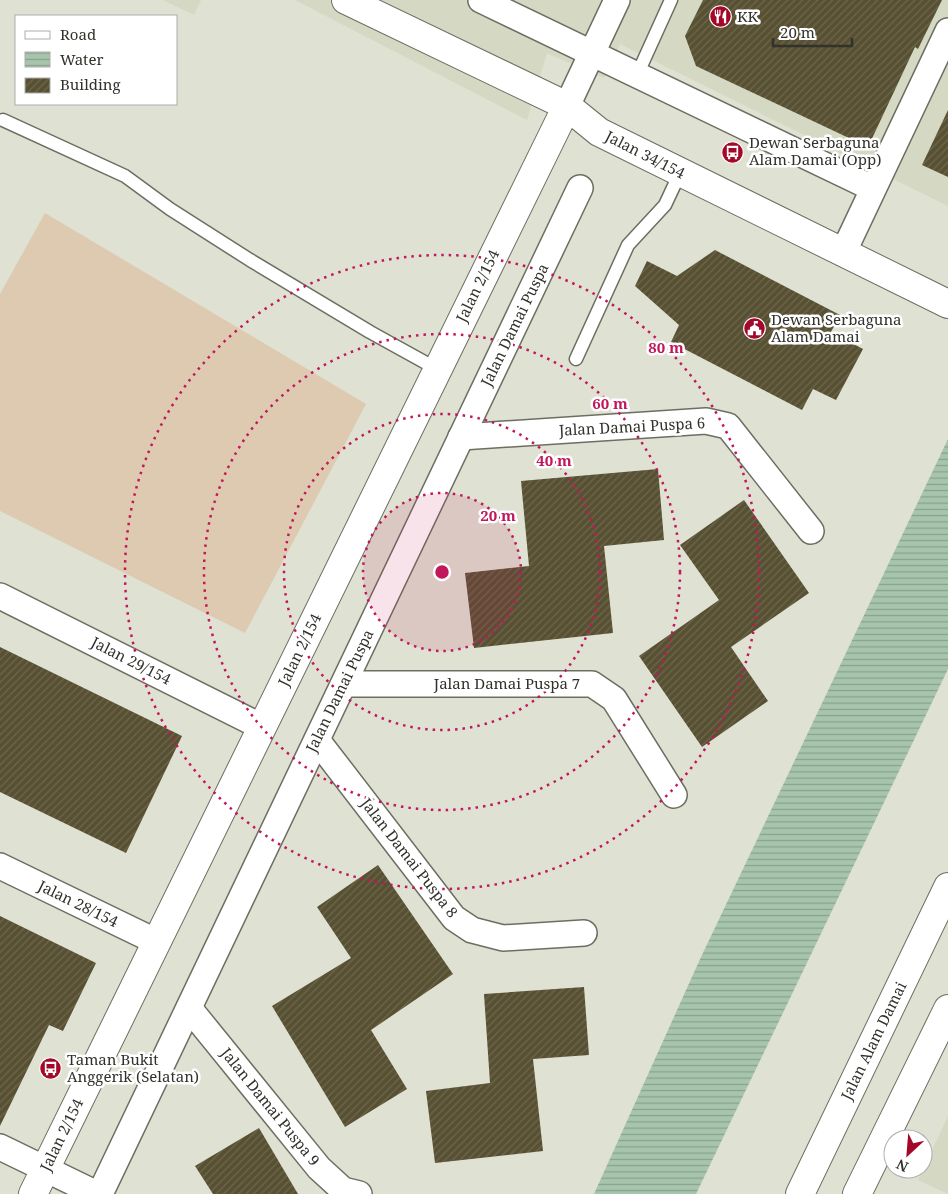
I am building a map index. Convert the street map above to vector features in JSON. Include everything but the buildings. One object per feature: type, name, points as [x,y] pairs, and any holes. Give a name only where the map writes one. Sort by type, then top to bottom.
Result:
[{"type":"street","name":"Jalan 34/154","points":[[346,0],[567,106],[599,132],[948,304]]},
{"type":"street","points":[[481,0],[872,188]]},
{"type":"street","points":[[567,106],[617,0]]},
{"type":"street","points":[[843,253],[872,188],[948,31]]},
{"type":"street","name":"Jalan 2/154","points":[[33,1194],[567,106]]},
{"type":"street","name":"Jalan Damai Puspa","points":[[98,1194],[189,1008],[580,188]]},
{"type":"street","name":"Jalan Damai Puspa 6","points":[[461,437],[706,421],[728,426],[811,531]]},
{"type":"street","name":"Jalan 29/154","points":[[0,596],[262,727]]},
{"type":"street","name":"Jalan Damai Puspa 7","points":[[344,684],[592,684],[614,699],[674,795]]},
{"type":"street","name":"Jalan Damai Puspa 8","points":[[317,740],[454,918],[472,930],[503,938],[584,933]]},
{"type":"street","name":"Jalan 28/154","points":[[0,866],[157,942]]},
{"type":"street","name":"Jalan Alam Damai","points":[[800,1194],[948,887]]},
{"type":"street","name":"Jalan Damai Puspa 9","points":[[189,1008],[319,1168],[343,1190],[359,1194]]},
{"type":"street","points":[[857,1194],[948,1009]]},
{"type":"street","points":[[0,1147],[98,1194]]},
{"type":"lane","points":[[636,75],[671,0]]},
{"type":"lane","points":[[3,120],[125,176],[170,209],[250,260],[370,332],[437,369]]},
{"type":"lane","points":[[576,358],[628,245],[665,205],[680,172]]},
{"type":"shaded area","points":[[163,0],[201,0],[194,15]]},
{"type":"shaded area","points":[[295,0],[948,0],[948,206],[620,44],[604,78],[547,53],[527,120]]},
{"type":"shaded area","points":[[45,213],[366,404],[245,633],[0,511],[0,294]]},
{"type":"shaded area","points":[[948,1116],[948,1194],[918,1180],[933,1179],[933,1148]]},
{"type":"water","points":[[948,439],[948,669],[696,1194],[594,1194],[701,957]]},
{"type":"place","name":"KK","points":[[721,17]]},
{"type":"place","name":"Dewan Serbaguna Alam Damai (Opp)","points":[[733,152]]},
{"type":"place","name":"Dewan Serbaguna Alam Damai","points":[[755,329]]},
{"type":"place","name":"Taman Bukit Anggerik (Selatan)","points":[[51,1069]]}]
